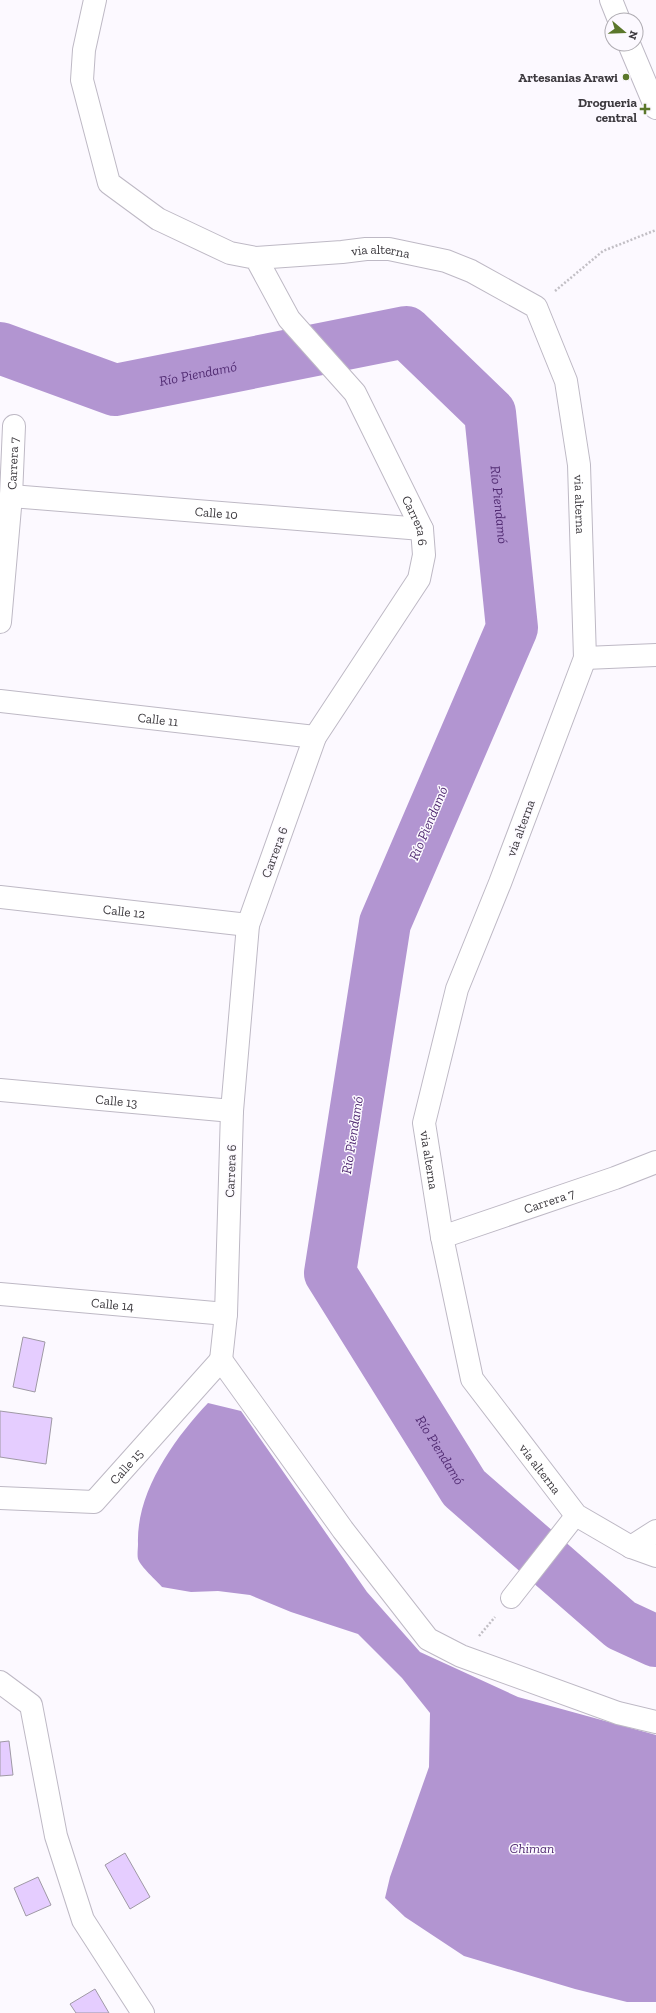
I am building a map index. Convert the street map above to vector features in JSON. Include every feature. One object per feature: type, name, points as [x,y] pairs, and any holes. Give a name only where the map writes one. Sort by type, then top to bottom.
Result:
[{"type":"street","name":"via alterna","points":[[95,0],[84,50],[82,80],[108,183],[158,219],[230,253],[256,258],[366,249],[389,249],[446,261],[471,271],[536,307],[566,381],[579,466],[585,658],[500,883],[458,989],[424,1123],[442,1237],[472,1379],[576,1515],[631,1547],[656,1556]]},
{"type":"street","points":[[611,0],[616,12]]},
{"type":"street","points":[[632,52],[656,108]]},
{"type":"street","name":"Carrera 6","points":[[221,1360],[226,1314],[232,1110],[248,925],[315,737],[419,579],[424,556],[422,529],[355,393],[289,318],[256,258]]},
{"type":"street","name":"Carrera 7","points":[[0,622],[11,496],[14,426]]},
{"type":"street","name":"Calle 10","points":[[11,496],[422,529]]},
{"type":"street","points":[[585,658],[656,655]]},
{"type":"street","name":"Calle 11","points":[[0,701],[315,737]]},
{"type":"street","name":"Calle 12","points":[[0,897],[248,925]]},
{"type":"street","name":"Calle 13","points":[[0,1090],[232,1110]]},
{"type":"street","name":"Carrera 7","points":[[442,1237],[615,1178],[656,1162]]},
{"type":"street","name":"Calle 14","points":[[0,1294],[226,1314]]},
{"type":"street","points":[[221,1360],[343,1530],[428,1639],[461,1656],[618,1713],[656,1722]]},
{"type":"street","name":"Calle 15","points":[[0,1498],[94,1502],[221,1360]]},
{"type":"street","points":[[511,1598],[576,1515]]},
{"type":"street","points":[[631,1547],[656,1531]]},
{"type":"street","points":[[0,1682],[31,1705],[56,1836],[83,1920],[143,2013]]},
{"type":"path","points":[[536,307],[603,251],[656,230]]},
{"type":"path","points":[[461,1656],[511,1598]]},
{"type":"water","name":"Chiman","points":[[208,1403],[241,1411],[367,1592],[420,1652],[518,1697],[656,1735],[656,2002],[627,2002],[575,1989],[464,1956],[405,1917],[385,1898],[390,1877],[429,1767],[430,1713],[402,1678],[358,1634],[291,1612],[250,1595],[218,1591],[191,1592],[162,1587],[145,1570],[138,1559],[139,1524],[143,1505],[150,1486],[170,1450],[182,1433]]},
{"type":"building","points":[[23,1337],[45,1342],[35,1392],[13,1387]]},
{"type":"building","points":[[0,1411],[52,1418],[46,1464],[0,1457]]},
{"type":"building","points":[[9,1741],[13,1775],[0,1776],[0,1742]]},
{"type":"building","points":[[125,1853],[150,1897],[130,1909],[105,1865]]},
{"type":"building","points":[[38,1877],[51,1905],[26,1916],[14,1888]]},
{"type":"building","points":[[95,1989],[109,2013],[76,2013],[70,2004]]},
{"type":"waterway","name":"Río Piendamó","points":[[0,348],[115,390],[406,332],[490,413],[512,628],[385,923],[330,1273],[464,1488],[621,1625],[656,1641]]},
{"type":"place","name":"Artesanias Arawi","points":[[626,77]]},
{"type":"place","name":"Drogueria central","points":[[645,109]]}]
